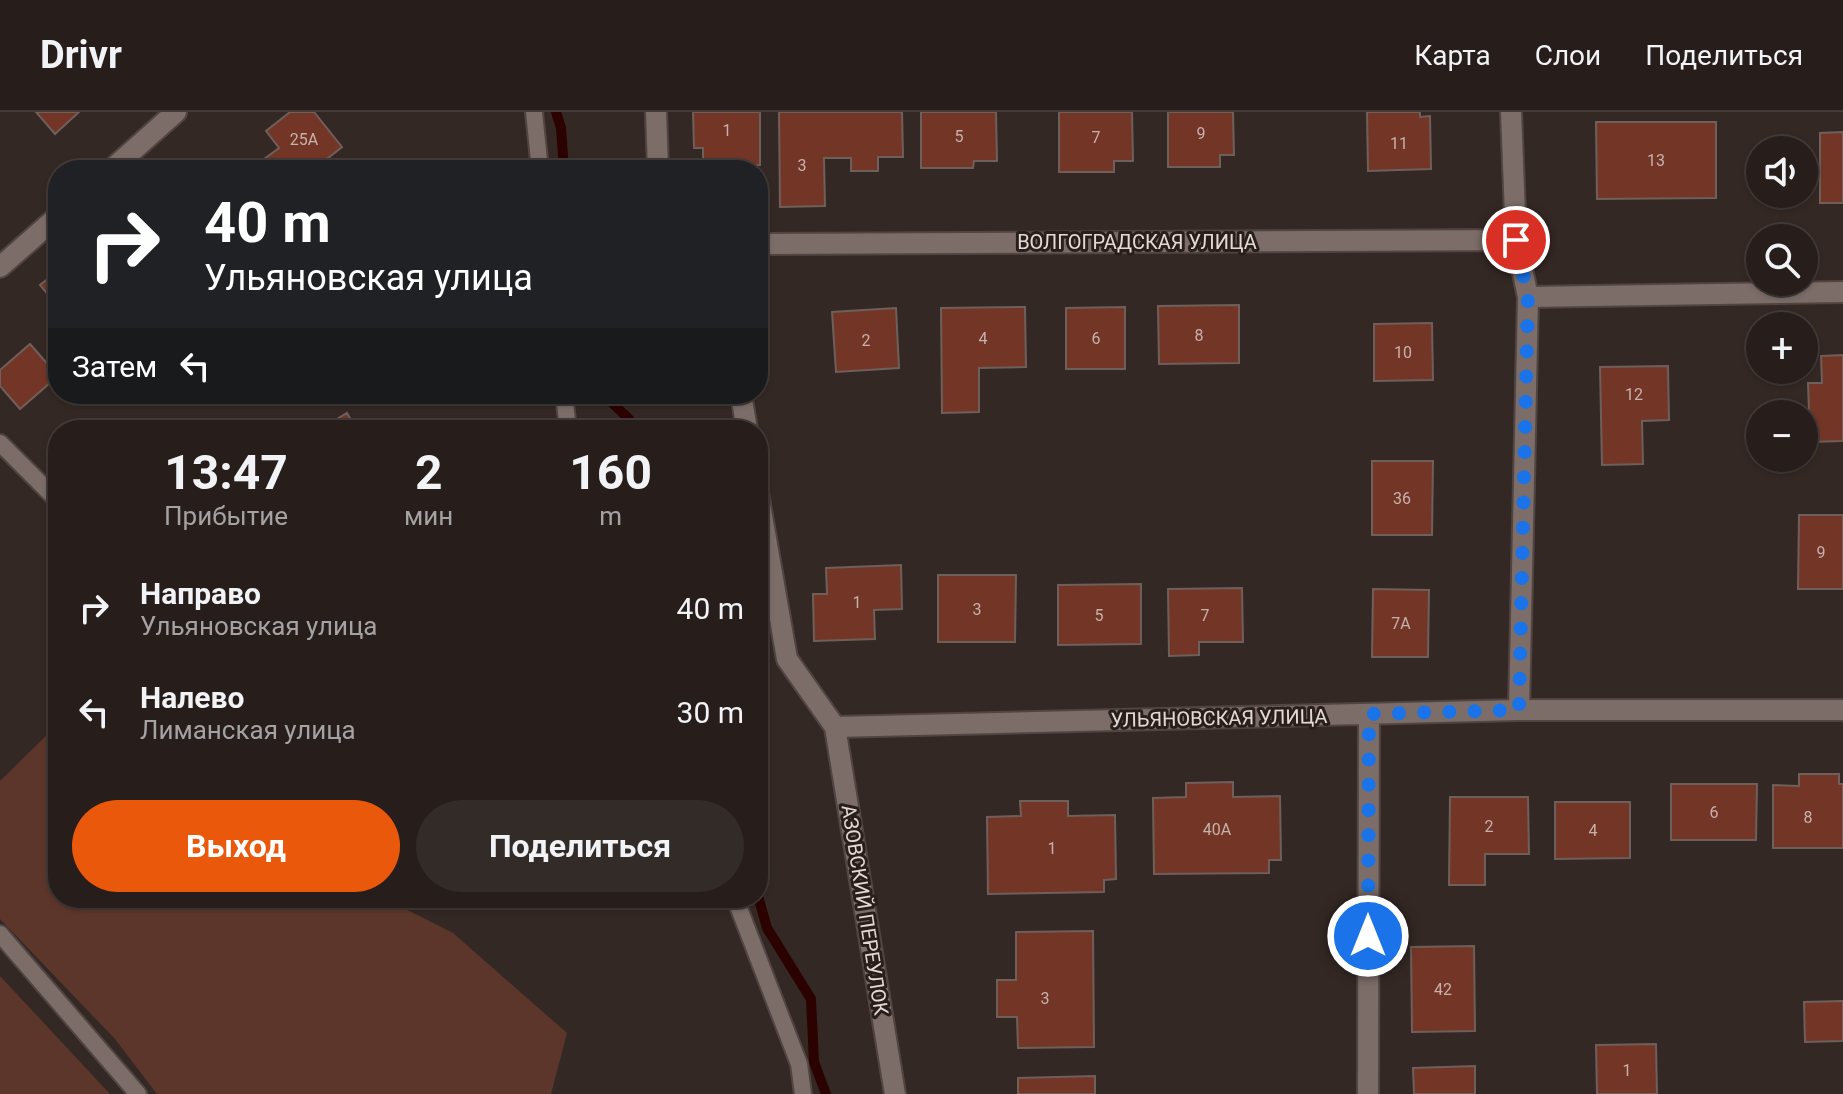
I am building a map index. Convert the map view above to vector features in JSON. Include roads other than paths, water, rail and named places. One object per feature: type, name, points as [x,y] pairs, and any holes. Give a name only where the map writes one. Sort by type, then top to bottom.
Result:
[{"type":"street","points":[[122,160],[176,112]]},
{"type":"street","points":[[656,112],[658,160]]},
{"type":"street","points":[[1511,112],[1516,240],[1528,297],[1519,710]]},
{"type":"street","points":[[0,267],[48,225]]},
{"type":"street","name":"ВОЛГОГРАДСКАЯ УЛИЦА","points":[[768,244],[1516,240]]},
{"type":"street","points":[[1528,297],[1843,292]]},
{"type":"street","points":[[768,550],[787,659],[835,727]]},
{"type":"street","name":"УЛЬЯНОВСКАЯ УЛИЦА","points":[[835,727],[1519,710],[1843,710]]},
{"type":"street","points":[[1368,1094],[1369,714]]},
{"type":"street","name":"АЗОВСКИЙ ПЕРЕУЛОК","points":[[835,727],[895,1094]]},
{"type":"lane","points":[[534,112],[539,160]]},
{"type":"lane","points":[[0,443],[48,491]]},
{"type":"lane","points":[[739,908],[799,1064],[803,1094]]},
{"type":"lane","points":[[0,934],[138,1094]]},
{"type":"waterway","points":[[556,112],[561,128],[563,160]]},
{"type":"waterway","points":[[613,404],[629,420]]},
{"type":"waterway","points":[[761,908],[767,928],[811,999],[814,1062],[826,1094]]}]
